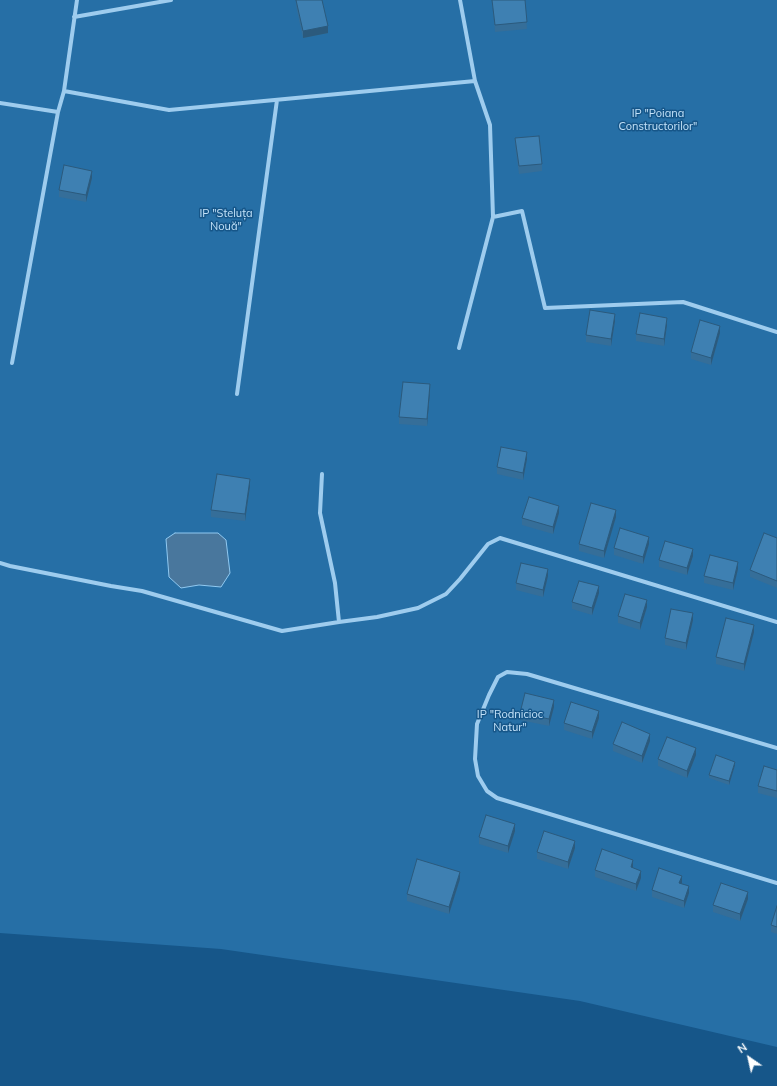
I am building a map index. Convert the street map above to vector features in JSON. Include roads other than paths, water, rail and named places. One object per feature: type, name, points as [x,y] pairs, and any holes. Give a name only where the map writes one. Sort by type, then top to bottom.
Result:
[{"type":"street","points":[[12,363],[58,112],[64,92],[77,0]]},
{"type":"street","points":[[74,18],[171,0]]},
{"type":"street","points":[[459,348],[493,217],[490,125],[475,81],[460,0]]},
{"type":"street","points":[[64,92],[169,110],[475,81]]},
{"type":"street","points":[[237,394],[277,100]]},
{"type":"street","points":[[0,103],[58,112]]},
{"type":"street","points":[[493,217],[522,211],[545,308],[683,302],[777,332]]},
{"type":"street","points":[[322,474],[320,513],[335,583],[339,622]]},
{"type":"street","points":[[0,564],[142,592],[282,631],[377,617],[418,608],[446,594],[488,544],[500,538],[777,622]]},
{"type":"street","points":[[777,748],[527,674],[507,672],[498,677],[477,724],[475,759],[478,776],[487,791],[497,798],[777,883]]},
{"type":"park label","name":"IP \"Poiana Constructorilor\"","points":[[658,120]]},
{"type":"park label","name":"IP \"Steluța Nouă\"","points":[[226,220]]},
{"type":"park label","name":"IP \"Rodnicioc Natur\"","points":[[510,721]]}]
